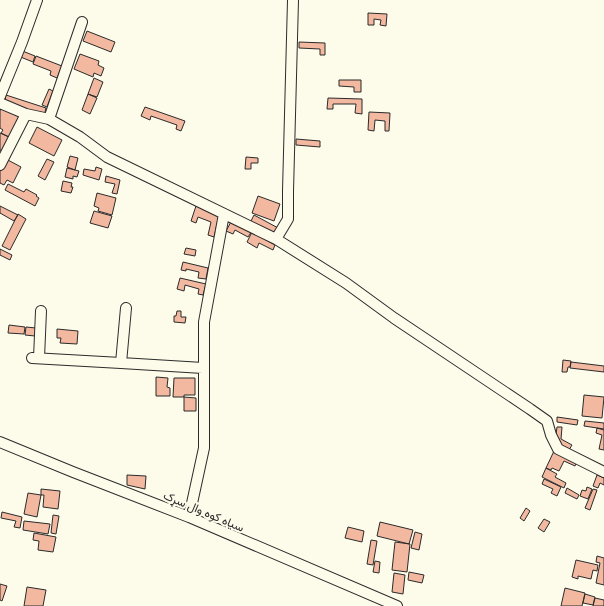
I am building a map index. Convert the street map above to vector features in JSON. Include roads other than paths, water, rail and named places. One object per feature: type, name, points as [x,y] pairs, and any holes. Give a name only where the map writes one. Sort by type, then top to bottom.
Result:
[{"type":"street","points":[[0,96],[37,0]]},
{"type":"street","points":[[276,240],[288,219],[293,0]]},
{"type":"street","points":[[49,119],[82,22]]},
{"type":"street","points":[[0,103],[26,114],[49,119],[80,137],[107,157],[276,240],[346,283],[394,318],[547,421],[558,449],[604,472]]},
{"type":"street","points":[[0,165],[26,114]]},
{"type":"street","points":[[189,517],[204,448],[204,322],[224,214]]},
{"type":"street","points":[[121,363],[126,308]]},
{"type":"street","points":[[41,311],[35,358],[203,368]]},
{"type":"street","name":"سیاه کوه وال سړک","points":[[0,442],[189,517],[397,606]]}]
